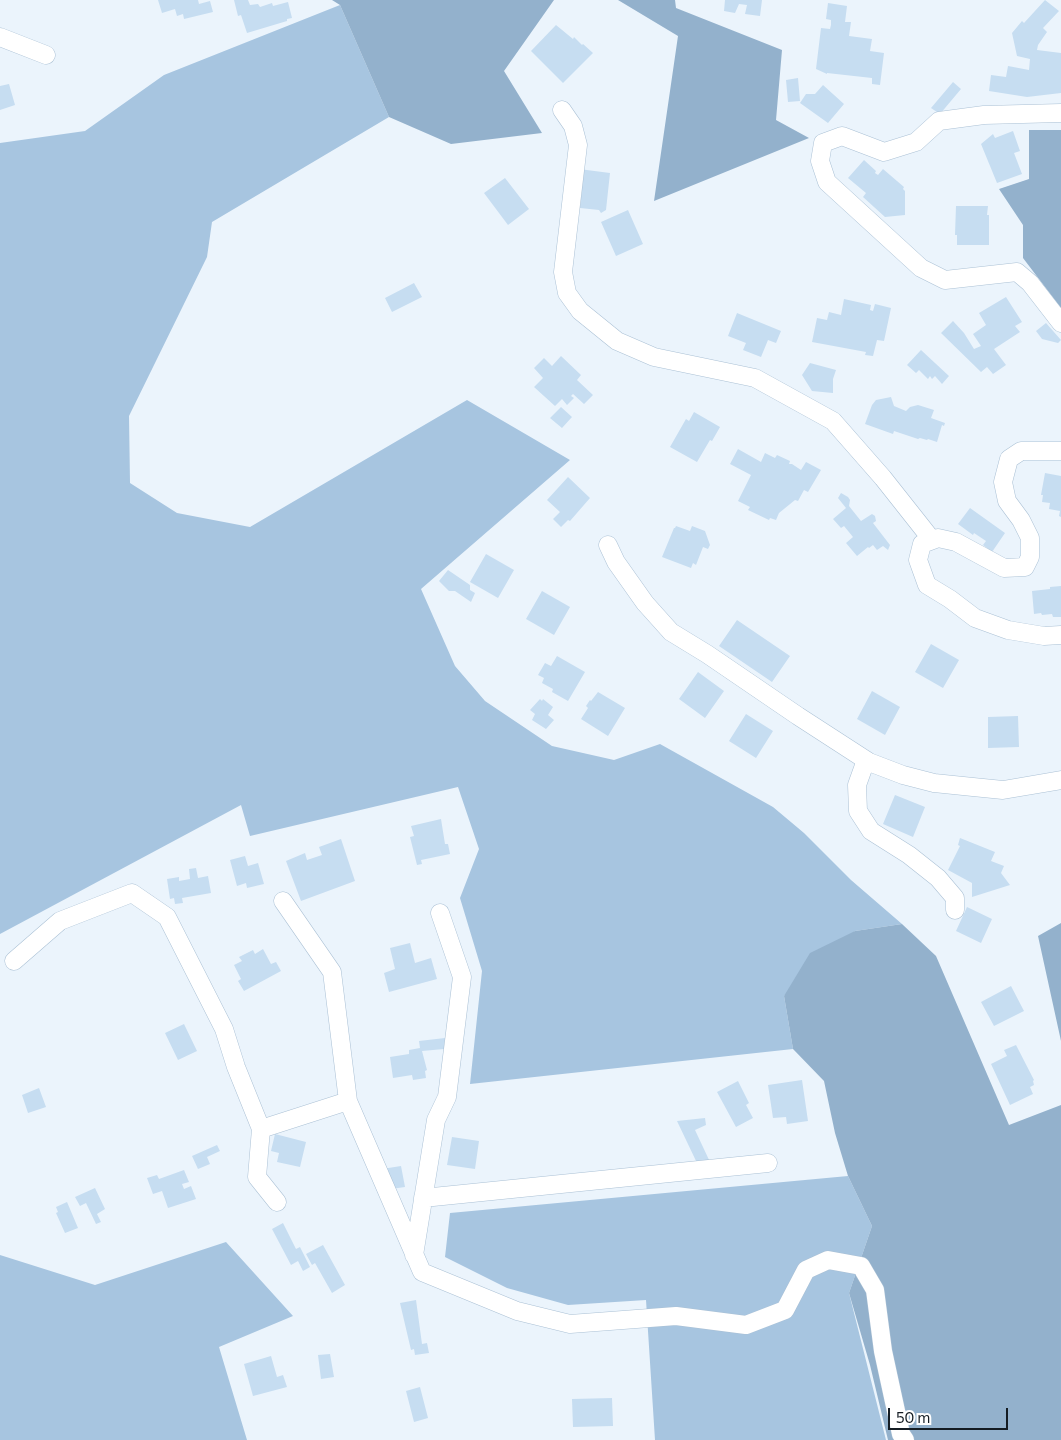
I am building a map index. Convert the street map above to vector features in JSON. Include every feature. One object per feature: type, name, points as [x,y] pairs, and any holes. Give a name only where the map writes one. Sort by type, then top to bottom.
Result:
[{"type":"street","points":[[0,37],[46,55]]},
{"type":"street","points":[[562,110],[573,126],[578,145],[563,272],[567,293],[580,311],[617,341],[654,358],[755,378],[833,421],[883,478],[932,540]]},
{"type":"street","points":[[1061,113],[984,115],[939,121],[916,142],[884,152],[842,136],[823,144],[820,162],[826,182],[920,268],[945,280],[1017,272],[1030,284],[1061,323]]},
{"type":"street","points":[[1061,451],[1021,451],[1009,459],[1004,482],[1007,501],[1021,520],[1030,538],[1030,557],[1025,567],[1004,568],[956,542],[938,538],[922,544],[918,560],[927,585],[975,618],[1008,630],[1044,636],[1061,634]]},
{"type":"street","points":[[608,545],[616,562],[645,603],[671,632],[866,760],[903,775],[934,783],[1002,790],[1061,780]]},
{"type":"street","points":[[866,760],[857,785],[858,811],[872,831],[909,855],[938,878],[956,898],[955,910]]},
{"type":"street","points":[[14,961],[60,921],[132,893],[167,917],[224,1029],[236,1066],[261,1129],[257,1177],[277,1202]]},
{"type":"street","points":[[283,901],[332,972],[348,1102],[422,1272],[518,1311],[570,1324],[676,1316],[746,1325],[785,1310],[806,1270],[828,1260],[861,1266],[875,1290],[882,1351],[905,1440]]},
{"type":"street","points":[[414,1256],[436,1120],[447,1096],[462,977],[440,913]]},
{"type":"street","points":[[261,1129],[348,1102]]},
{"type":"street","points":[[423,1198],[768,1163]]},
{"type":"shaded area","points":[[332,0],[554,0],[504,71],[542,133],[451,144],[389,117],[340,5]]},
{"type":"shaded area","points":[[618,0],[675,0],[676,8],[782,50],[776,120],[809,138],[654,201],[678,36]]},
{"type":"shaded area","points":[[340,5],[389,117],[212,222],[207,257],[129,416],[130,483],[177,513],[250,527],[467,400],[570,460],[421,589],[455,666],[485,701],[552,746],[614,760],[660,744],[773,807],[804,833],[851,880],[902,924],[855,931],[784,996],[793,1049],[470,1084],[482,971],[460,898],[479,849],[458,787],[250,836],[241,805],[0,934],[0,143],[85,131],[164,75]]},
{"type":"shaded area","points":[[1029,130],[1061,130],[1061,308],[1023,258],[1023,225],[999,189],[1029,179]]},
{"type":"shaded area","points":[[1061,923],[1061,1041],[1038,936]]},
{"type":"shaded area","points":[[902,924],[936,956],[1009,1125],[1061,1105],[1061,1440],[888,1440],[870,1365],[849,1293],[872,1226],[848,1176],[835,1133],[824,1081],[793,1049],[784,996],[810,953],[855,931]]},
{"type":"shaded area","points":[[848,1176],[872,1226],[849,1293],[886,1440],[655,1440],[646,1300],[568,1305],[507,1288],[445,1257],[450,1213]]},
{"type":"shaded area","points":[[226,1242],[293,1316],[219,1347],[247,1440],[0,1440],[0,1255],[95,1285]]},
{"type":"building","points":[[158,0],[198,0],[199,4],[210,1],[213,12],[184,19],[183,14],[177,16],[175,9],[162,13]]},
{"type":"building","points":[[234,0],[248,0],[250,5],[258,4],[260,7],[272,3],[273,6],[288,2],[292,18],[247,33],[241,15],[238,16]]},
{"type":"building","points":[[725,0],[762,0],[760,16],[745,14],[747,5],[739,4],[735,13],[724,11]]},
{"type":"building","points":[[1045,0],[1059,11],[1043,28],[1047,32],[1038,45],[1037,50],[1061,53],[1061,93],[1027,97],[989,91],[991,75],[1006,77],[1008,66],[1029,70],[1030,59],[1017,56],[1012,33]]},
{"type":"building","points":[[828,3],[847,6],[845,22],[851,22],[849,36],[872,39],[870,51],[884,53],[880,85],[872,84],[872,78],[827,74],[816,69],[821,28],[830,29],[831,25],[831,20],[826,19]]},
{"type":"building","points":[[556,25],[593,53],[563,83],[531,51]]},
{"type":"building","points":[[798,78],[800,101],[788,102],[786,80]]},
{"type":"building","points":[[953,82],[961,89],[940,114],[931,108]]},
{"type":"building","points":[[9,84],[15,105],[0,110],[0,86]]},
{"type":"building","points":[[823,85],[844,104],[828,123],[800,103],[806,94],[815,94]]},
{"type":"building","points":[[1013,131],[1020,151],[1014,153],[1022,174],[997,183],[981,144],[993,134],[995,138]]},
{"type":"building","points":[[864,160],[876,171],[875,173],[878,175],[883,169],[904,187],[905,215],[885,217],[863,197],[866,193],[848,178]]},
{"type":"building","points":[[579,169],[610,173],[606,210],[601,213],[599,210],[580,208],[583,176]]},
{"type":"building","points":[[505,178],[529,209],[508,225],[484,193]]},
{"type":"building","points":[[956,206],[988,206],[989,245],[957,245],[957,235],[955,235]]},
{"type":"building","points":[[628,210],[643,244],[616,256],[601,222]]},
{"type":"building","points":[[414,283],[422,297],[392,312],[385,298]]},
{"type":"building","points":[[1006,297],[1022,322],[1015,326],[1020,332],[994,349],[1006,365],[993,374],[987,367],[981,372],[941,333],[953,321],[964,333],[974,349],[981,346],[973,334],[986,325],[979,313]]},
{"type":"building","points":[[844,299],[871,305],[870,310],[873,311],[875,304],[891,308],[884,341],[877,340],[873,356],[865,355],[866,352],[812,342],[817,318],[827,320],[829,312],[841,315]]},
{"type":"building","points":[[737,313],[781,331],[776,343],[768,340],[761,357],[743,350],[746,343],[728,336]]},
{"type":"building","points":[[1046,323],[1061,340],[1058,343],[1042,339],[1036,331]]},
{"type":"building","points":[[921,350],[949,376],[942,384],[935,376],[932,379],[930,376],[928,379],[919,370],[916,373],[907,365]]},
{"type":"building","points":[[561,356],[581,375],[577,380],[593,395],[584,404],[573,394],[571,396],[574,398],[567,405],[562,399],[555,406],[534,387],[543,378],[534,368],[544,358],[552,366]]},
{"type":"building","points":[[810,363],[836,370],[833,379],[833,393],[812,391],[802,375]]},
{"type":"building","points":[[891,397],[894,406],[906,411],[910,407],[918,405],[934,410],[931,418],[945,423],[944,426],[942,425],[937,442],[928,439],[918,439],[894,431],[893,434],[865,424],[872,405],[876,400]]},
{"type":"building","points":[[561,407],[572,417],[562,428],[550,418]]},
{"type":"building","points":[[694,412],[720,427],[697,462],[670,447],[686,419],[689,421]]},
{"type":"building","points":[[738,449],[761,462],[765,453],[775,458],[777,455],[790,461],[789,464],[801,470],[806,462],[821,470],[808,492],[804,490],[798,501],[795,500],[779,513],[776,520],[770,518],[769,520],[748,510],[750,507],[738,501],[751,475],[730,464]]},
{"type":"building","points":[[1045,473],[1061,476],[1061,517],[1059,516],[1060,511],[1049,509],[1050,503],[1042,502],[1043,495],[1041,495]]},
{"type":"building","points":[[568,477],[590,498],[570,521],[568,520],[561,527],[553,519],[560,512],[547,500]]},
{"type":"building","points":[[841,493],[848,497],[850,500],[849,506],[861,521],[872,514],[875,516],[876,521],[873,523],[890,545],[888,550],[883,546],[877,550],[873,545],[857,556],[846,543],[853,537],[844,526],[841,528],[833,519],[846,508],[838,498]]},
{"type":"building","points":[[970,508],[1005,533],[992,552],[983,545],[986,541],[974,533],[973,535],[958,524]]},
{"type":"building","points":[[676,526],[690,531],[692,526],[705,531],[710,545],[708,549],[703,547],[696,565],[693,563],[691,568],[662,557]]},
{"type":"building","points":[[486,554],[514,570],[498,598],[470,582]]},
{"type":"building","points":[[448,570],[470,585],[470,590],[475,593],[471,602],[455,591],[449,591],[439,581]]},
{"type":"building","points":[[1061,586],[1061,617],[1053,617],[1052,614],[1034,614],[1032,591]]},
{"type":"building","points":[[542,591],[570,607],[554,635],[526,619]]},
{"type":"building","points":[[737,620],[790,656],[772,682],[719,646]]},
{"type":"building","points":[[931,644],[959,660],[943,688],[915,672]]},
{"type":"building","points":[[557,656],[585,672],[568,701],[552,692],[553,689],[542,683],[544,678],[538,675],[545,663],[551,666]]},
{"type":"building","points":[[698,672],[724,691],[705,718],[679,699]]},
{"type":"building","points":[[872,691],[900,707],[885,735],[857,719]]},
{"type":"building","points":[[598,692],[625,708],[608,736],[581,719],[588,708],[586,706]]},
{"type":"building","points":[[540,699],[542,701],[543,699],[553,707],[548,715],[554,720],[546,729],[532,720],[535,714],[530,710]]},
{"type":"building","points":[[746,714],[773,731],[756,758],[729,741]]},
{"type":"building","points":[[1018,716],[1019,747],[988,748],[988,717]]},
{"type":"building","points":[[895,795],[925,807],[913,837],[883,824]]},
{"type":"building","points":[[441,819],[445,844],[448,844],[450,854],[421,860],[422,864],[417,865],[410,837],[414,836],[411,826]]},
{"type":"building","points":[[960,838],[995,852],[991,861],[1004,866],[1001,873],[1010,885],[972,897],[972,883],[948,870],[960,846],[958,845]]},
{"type":"building","points":[[341,839],[355,881],[301,901],[286,861],[305,853],[307,860],[322,855],[319,847]]},
{"type":"building","points":[[245,856],[248,866],[258,863],[264,884],[247,888],[246,883],[237,886],[230,860]]},
{"type":"building","points":[[196,868],[198,878],[208,876],[211,893],[182,898],[183,903],[175,904],[174,898],[170,899],[167,879],[179,877],[179,881],[190,879],[189,869]]},
{"type":"building","points":[[967,907],[992,919],[981,943],[956,931]]},
{"type":"building","points":[[410,943],[415,963],[431,958],[437,979],[389,992],[384,973],[395,969],[390,948]]},
{"type":"building","points":[[263,949],[271,964],[276,962],[281,971],[244,991],[238,981],[241,979],[234,965],[242,961],[239,957],[253,950],[255,954]]},
{"type":"building","points":[[1011,986],[1024,1011],[994,1026],[981,1002]]},
{"type":"building","points":[[184,1024],[197,1051],[178,1060],[165,1033]]},
{"type":"building","points":[[445,1038],[444,1049],[422,1051],[427,1070],[425,1071],[426,1078],[413,1080],[412,1075],[393,1078],[390,1057],[409,1054],[409,1050],[420,1048],[419,1041]]},
{"type":"building","points":[[1016,1045],[1034,1080],[1034,1085],[1030,1087],[1033,1094],[1010,1105],[991,1064],[1007,1056],[1004,1050]]},
{"type":"building","points":[[802,1080],[808,1121],[787,1124],[786,1117],[773,1118],[768,1085]]},
{"type":"building","points":[[738,1081],[749,1103],[746,1105],[753,1118],[736,1127],[717,1092]]},
{"type":"building","points":[[39,1088],[46,1107],[28,1113],[22,1095]]},
{"type":"building","points":[[705,1118],[706,1125],[695,1130],[710,1162],[697,1163],[677,1121]]},
{"type":"building","points":[[275,1134],[306,1142],[300,1167],[277,1162],[279,1153],[271,1151]]},
{"type":"building","points":[[452,1137],[479,1141],[475,1169],[447,1165]]},
{"type":"building","points":[[217,1145],[220,1151],[207,1157],[210,1164],[198,1169],[192,1156]]},
{"type":"building","points":[[401,1166],[405,1187],[391,1189],[382,1169]]},
{"type":"building","points":[[184,1170],[189,1182],[182,1184],[184,1189],[191,1186],[196,1199],[168,1208],[162,1191],[153,1194],[147,1178],[157,1175],[159,1179]]},
{"type":"building","points":[[95,1188],[105,1209],[97,1214],[101,1222],[96,1224],[86,1203],[80,1206],[75,1197]]},
{"type":"building","points":[[67,1202],[78,1228],[65,1233],[56,1213],[58,1212],[56,1207]]},
{"type":"building","points":[[283,1223],[296,1249],[300,1247],[310,1267],[303,1271],[298,1261],[291,1265],[272,1229]]},
{"type":"building","points":[[323,1245],[345,1285],[332,1293],[315,1263],[312,1265],[306,1254]]},
{"type":"building","points":[[416,1300],[422,1344],[427,1343],[429,1353],[415,1355],[414,1349],[411,1350],[400,1303]]},
{"type":"building","points":[[330,1354],[334,1377],[321,1379],[318,1355]]},
{"type":"building","points":[[271,1356],[277,1377],[283,1375],[287,1387],[253,1396],[244,1364]]},
{"type":"building","points":[[420,1387],[428,1418],[414,1422],[406,1391]]},
{"type":"building","points":[[612,1398],[613,1426],[573,1427],[572,1399]]}]
